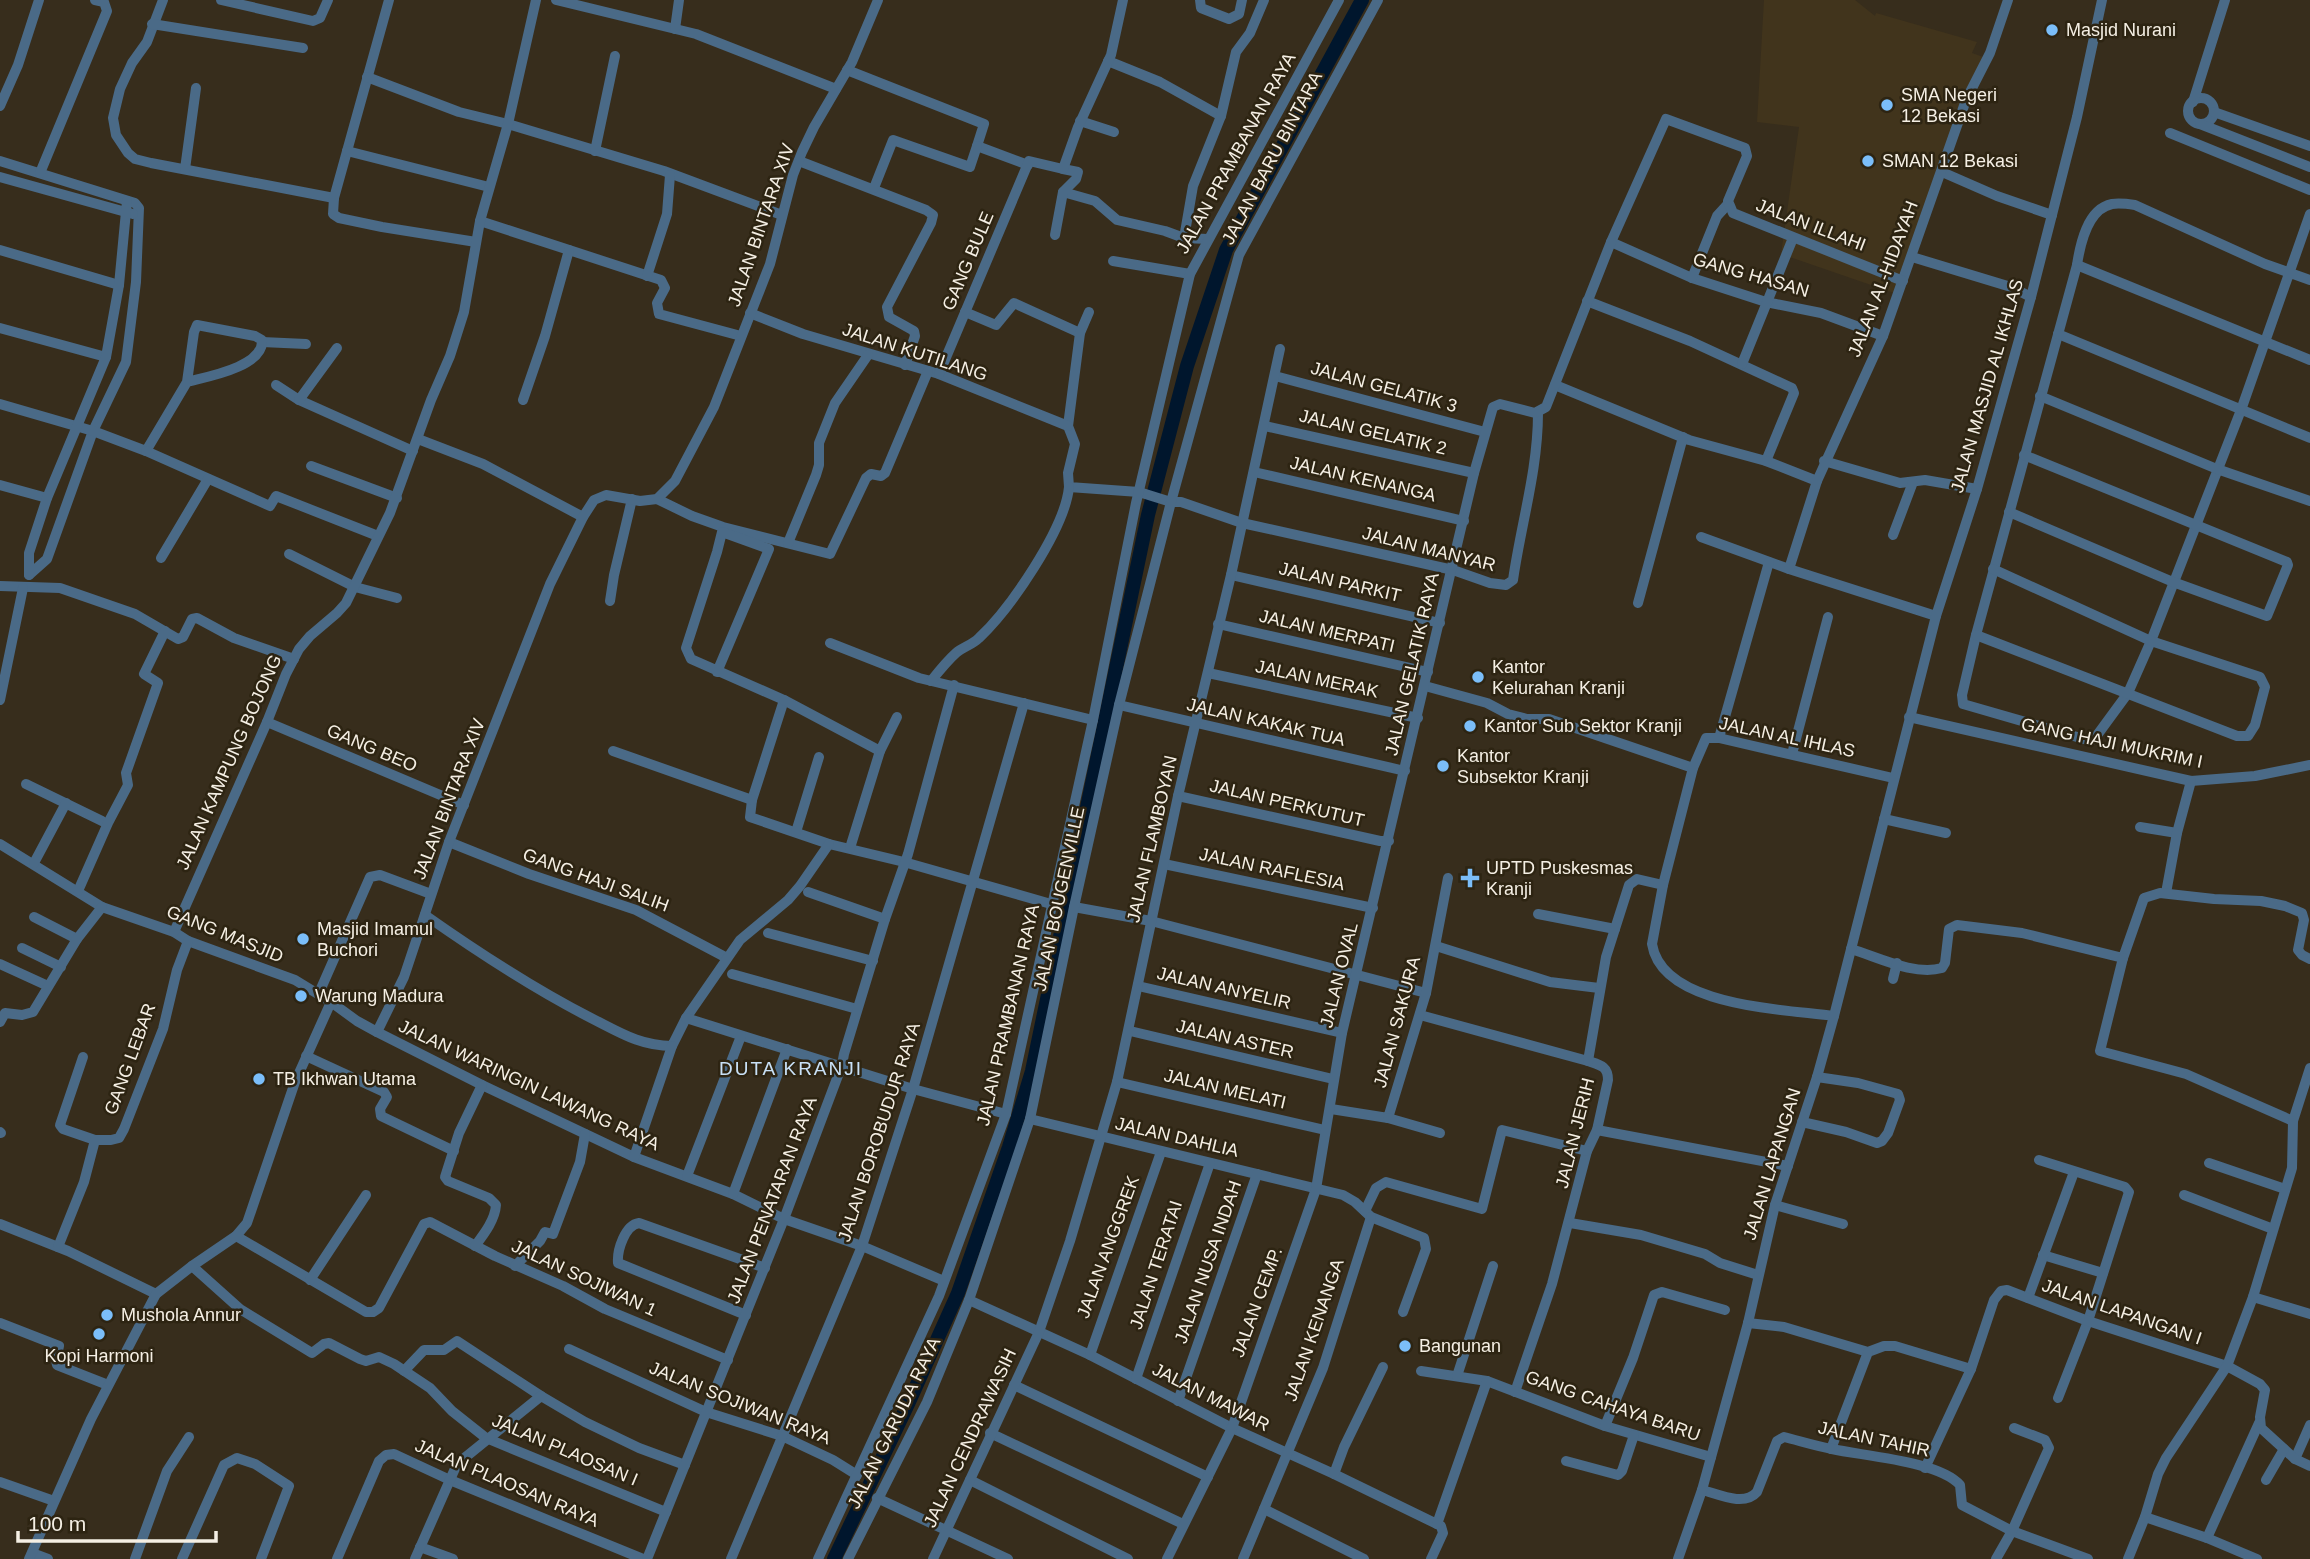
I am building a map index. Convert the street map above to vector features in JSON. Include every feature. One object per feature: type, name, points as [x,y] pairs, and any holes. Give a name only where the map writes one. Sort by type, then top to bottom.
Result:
[{"type":"street","points":[[0,106],[18,65],[39,0]]},
{"type":"street","points":[[40,173],[107,10],[104,2],[94,0]]},
{"type":"street","points":[[163,0],[147,43],[132,63],[120,89],[113,126],[121,142],[135,159],[334,198]]},
{"type":"street","points":[[221,0],[313,21],[320,18],[328,0]]},
{"type":"street","points":[[389,0],[332,211],[339,218],[382,228],[476,242]]},
{"type":"street","name":"JALAN KAMPUNG BOJONG","points":[[174,932],[293,659],[310,636],[337,613],[355,587],[397,498],[464,312],[480,221],[508,124],[536,0]]},
{"type":"street","points":[[556,0],[579,3],[696,34],[836,89]]},
{"type":"street","points":[[675,29],[679,0]]},
{"type":"street","name":"JALAN BINTARA XIV","points":[[377,1032],[404,977],[449,842],[550,584],[594,500],[618,496],[640,501],[657,499],[675,481],[714,407],[770,264],[799,161],[814,127],[847,70],[878,0]]},
{"type":"street","points":[[1063,169],[1080,121],[1108,61],[1123,0]]},
{"type":"street","points":[[1200,0],[1201,8],[1229,19],[1239,14],[1242,0]]},
{"type":"street","points":[[1184,238],[1193,186],[1220,116],[1236,52],[1250,33],[1264,0]]},
{"type":"street","name":"JALAN PRAMBANAN RAYA","points":[[818,1559],[944,1281],[1006,1114],[1093,720],[1139,492],[1190,274],[1339,0]]},
{"type":"street","name":"JALAN BARU BINTARA","points":[[1171,502],[1239,255],[1378,0]]},
{"type":"street","name":"JALAN AL-HIDAYAH","points":[[1788,569],[1817,481],[1883,336],[1966,100],[1990,53],[2008,0]]},
{"type":"street","name":"JALAN MASJID AL IKHLAS","points":[[1893,778],[1936,616],[1977,489],[2031,297],[2077,117],[2102,0]]},
{"type":"street","points":[[2193,102],[2225,0]]},
{"type":"street","points":[[152,24],[303,48]]},
{"type":"street","points":[[595,151],[615,56]]},
{"type":"street","points":[[1108,61],[1160,82],[1220,116]]},
{"type":"street","points":[[847,70],[984,124],[970,167],[893,141],[874,188]]},
{"type":"street","points":[[367,77],[459,112],[595,151],[782,215]]},
{"type":"street","points":[[185,169],[196,88]]},
{"type":"street","points":[[2200,124],[2210,121],[2214,113],[2211,103],[2202,98],[2189,106],[2189,116],[2196,123],[2310,167]]},
{"type":"street","points":[[2214,113],[2310,146]]},
{"type":"street","points":[[1538,413],[1546,407],[1611,242],[1664,119],[1745,148],[1747,156],[1728,204],[1717,216],[1692,278]]},
{"type":"street","points":[[1080,121],[1114,132]]},
{"type":"street","points":[[2170,133],[2310,190]]},
{"type":"street","points":[[977,146],[1029,163],[1078,172],[1076,179],[1063,192],[1055,235]]},
{"type":"street","points":[[347,151],[489,187]]},
{"type":"street","points":[[0,161],[40,173],[127,207]]},
{"type":"street","points":[[799,161],[874,188],[933,215],[887,307],[888,317],[913,329],[915,333],[905,365]]},
{"type":"street","name":"GANG BULE","points":[[788,543],[831,553],[866,478],[871,474],[881,476],[885,473],[965,312],[1029,163]]},
{"type":"street","points":[[1942,172],[1997,197],[2052,215]]},
{"type":"street","points":[[647,276],[667,214],[670,175]]},
{"type":"street","points":[[0,177],[127,207],[137,205],[139,215],[136,282],[128,356],[93,431],[47,559],[29,575],[29,553],[47,498],[106,357],[119,285],[127,207]]},
{"type":"street","points":[[1063,192],[1095,201],[1117,220],[1184,238],[1208,239]]},
{"type":"street","name":"JALAN ILLAHI","points":[[1728,204],[1733,213],[1903,281]]},
{"type":"street","points":[[2310,214],[2288,272],[2241,410],[2128,693],[2091,741],[1965,705],[1962,695],[1976,635],[2077,265],[2082,237],[2098,211],[2114,204],[2135,205],[2264,264],[2288,272],[2310,280]]},
{"type":"street","points":[[480,221],[661,280],[665,286],[657,303],[659,314],[741,335]]},
{"type":"street","points":[[1742,364],[1793,238]]},
{"type":"street","name":"GANG HASAN","points":[[1611,242],[1692,278],[1766,302],[1821,313],[1883,336]]},
{"type":"street","points":[[0,250],[119,285]]},
{"type":"street","points":[[523,400],[545,336],[569,250]]},
{"type":"street","points":[[1912,257],[2011,287],[2031,297]]},
{"type":"street","points":[[1113,261],[1190,274]]},
{"type":"street","points":[[2077,265],[2310,360]]},
{"type":"street","points":[[1587,301],[1690,341],[1792,388],[1794,391],[1766,461]]},
{"type":"street","points":[[965,312],[995,326],[1014,303],[1080,333]]},
{"type":"street","points":[[930,681],[955,653],[983,634],[1019,592],[1062,514],[1069,487],[1068,473],[1074,444],[1068,426],[1080,333],[1089,312]]},
{"type":"street","name":"JALAN KUTILANG","points":[[750,313],[803,334],[933,373],[1068,426]]},
{"type":"street","points":[[146,451],[187,382],[194,332],[198,325],[256,336],[262,342],[306,344]]},
{"type":"street","points":[[0,328],[106,357]]},
{"type":"street","points":[[2057,334],[2310,438]]},
{"type":"street","points":[[187,382],[220,375],[246,363],[259,351],[262,342]]},
{"type":"street","points":[[299,400],[337,348]]},
{"type":"street","name":"JALAN FLAMBOYAN","points":[[1039,1332],[1070,1241],[1130,1031],[1178,796],[1209,673],[1280,349]]},
{"type":"street","points":[[657,499],[723,527],[788,543],[816,475],[819,443],[835,403],[868,355]]},
{"type":"street","name":"JALAN GELATIK 3","points":[[1275,376],[1485,432]]},
{"type":"street","points":[[276,385],[299,400],[413,451]]},
{"type":"street","points":[[1555,385],[1683,437],[1766,461],[1817,481]]},
{"type":"street","points":[[2040,396],[2217,469],[2310,501]]},
{"type":"street","points":[[0,404],[93,431],[146,451],[270,506],[276,496],[378,537]]},
{"type":"street","name":"JALAN GELATIK RAYA","points":[[1405,771],[1485,432],[1496,404],[1538,413]]},
{"type":"street","name":"JALAN MANYAR","points":[[1139,492],[1171,502],[1181,502],[1242,523],[1453,570],[1490,583],[1506,584],[1513,580],[1532,484],[1538,439],[1538,413]]},
{"type":"street","name":"JALAN GELATIK 2","points":[[1265,426],[1474,473]]},
{"type":"street","points":[[1639,603],[1683,437]]},
{"type":"street","points":[[418,439],[483,464],[583,517]]},
{"type":"street","points":[[2008,512],[2174,582],[2267,616],[2270,615],[2288,565],[2287,562],[2024,455]]},
{"type":"street","points":[[1825,461],[1900,483],[1925,480],[1977,489]]},
{"type":"street","points":[[311,466],[397,498]]},
{"type":"street","name":"JALAN KENANGA","points":[[1254,472],[1464,520]]},
{"type":"street","points":[[161,558],[208,479]]},
{"type":"street","points":[[1893,534],[1913,482]]},
{"type":"street","points":[[0,485],[47,498]]},
{"type":"street","points":[[1069,487],[1139,492]]},
{"type":"street","points":[[610,601],[632,499]]},
{"type":"street","name":"JALAN BOUGENVILLE","points":[[969,1300],[1030,1119],[1119,705],[1171,502]]},
{"type":"street","points":[[717,672],[769,549],[722,532],[718,552],[686,648],[691,659],[717,672],[784,700],[880,751]]},
{"type":"street","points":[[1702,537],[1788,569],[1936,616]]},
{"type":"street","points":[[289,554],[355,587],[397,598]]},
{"type":"street","points":[[1719,738],[1769,562]]},
{"type":"street","points":[[1976,635],[2236,736],[2248,736],[2255,725],[2265,687],[2262,679],[2151,640],[1993,569]]},
{"type":"street","name":"JALAN PARKIT","points":[[1231,575],[1440,623]]},
{"type":"street","points":[[0,586],[60,588],[135,614],[180,639],[189,623],[198,618],[234,638],[293,659]]},
{"type":"street","points":[[0,700],[23,588]]},
{"type":"street","points":[[1792,754],[1828,617]]},
{"type":"street","name":"JALAN MERPATI","points":[[1218,624],[1428,672]]},
{"type":"street","points":[[78,891],[129,783],[126,773],[158,683],[144,674],[165,631]]},
{"type":"street","points":[[830,643],[930,681],[954,684],[1093,720]]},
{"type":"street","name":"JALAN MERAK","points":[[1209,673],[1418,718]]},
{"type":"street","name":"JALAN PENATARAN RAYA","points":[[645,1559],[765,1268],[842,1065],[904,862],[954,684]]},
{"type":"street","points":[[1425,686],[1487,703],[1508,714],[1527,719],[1549,719],[1693,768],[1663,885],[1652,944],[1662,969],[1676,982],[1697,993],[1740,1003],[1834,1016]]},
{"type":"street","points":[[784,700],[752,800],[749,813],[752,820],[1051,904]]},
{"type":"street","name":"JALAN BOROBUDUR RAYA","points":[[731,1559],[862,1246],[913,1090],[1024,703]]},
{"type":"street","name":"JALAN KAKAK TUA","points":[[1119,705],[1405,771]]},
{"type":"street","points":[[850,848],[880,751],[897,717]]},
{"type":"street","name":"GANG HAJI MUKRIM I","points":[[1909,717],[2192,781],[2255,776],[2310,765]]},
{"type":"street","name":"GANG BEO","points":[[267,722],[464,804]]},
{"type":"street","name":"JALAN AL IHLAS","points":[[1693,768],[1704,739],[1708,737],[1893,778]]},
{"type":"street","points":[[613,751],[752,800]]},
{"type":"street","points":[[796,832],[818,757]]},
{"type":"street","name":"JALAN OVAL","points":[[1316,1189],[1342,1033],[1405,771]]},
{"type":"street","name":"JALAN LAPANGAN","points":[[1678,1559],[1702,1490],[1748,1323],[1775,1205],[1834,1016],[1893,778]]},
{"type":"street","points":[[2166,893],[2176,833],[2192,781]]},
{"type":"street","points":[[26,784],[102,821]]},
{"type":"street","name":"JALAN PERKUTUT","points":[[1178,796],[1389,841]]},
{"type":"street","points":[[34,863],[66,803]]},
{"type":"street","points":[[1884,819],[1946,832]]},
{"type":"street","points":[[2140,827],[2176,833]]},
{"type":"street","name":"GANG HAJI SALIH","points":[[449,842],[528,874],[636,910],[727,958]]},
{"type":"street","name":"GANG MASJID","points":[[0,844],[102,907],[131,915],[174,932],[188,941],[295,980],[331,1002]]},
{"type":"street","points":[[634,1157],[661,1072],[686,1018],[740,940],[794,893],[830,844]]},
{"type":"street","name":"JALAN RAFLESIA","points":[[1164,864],[1373,908]]},
{"type":"street","points":[[319,993],[370,877],[380,875],[431,894]]},
{"type":"street","name":"JALAN SAKURA","points":[[1388,1118],[1426,993],[1448,878]]},
{"type":"street","points":[[1588,1061],[1599,988],[1632,881],[1639,879],[1663,885]]},
{"type":"street","points":[[808,892],[885,919]]},
{"type":"street","points":[[2293,1121],[2186,1074],[2100,1051],[2123,958],[2144,898],[2166,893],[2214,900],[2261,901],[2285,906],[2302,914],[2304,920],[2298,950],[2301,955],[2310,959]]},
{"type":"street","points":[[2,1015],[33,1012],[77,939],[102,907]]},
{"type":"street","points":[[1074,907],[1151,921],[1426,993]]},
{"type":"street","points":[[1538,914],[1615,929]]},
{"type":"street","points":[[425,915],[511,974],[558,1001],[635,1040],[658,1047],[672,1046]]},
{"type":"street","points":[[34,916],[77,939]]},
{"type":"street","points":[[1851,949],[1917,969],[1942,968],[1945,963],[1947,932],[1954,925],[2022,933],[2123,958]]},
{"type":"street","points":[[768,933],[873,961]]},
{"type":"street","name":"GANG LEBAR","points":[[95,1140],[119,1138],[124,1129],[163,1029],[177,970],[188,941]]},
{"type":"street","points":[[1436,946],[1550,982],[1599,988]]},
{"type":"street","points":[[22,948],[61,967]]},
{"type":"street","points":[[1893,979],[1897,963]]},
{"type":"street","points":[[0,964],[48,986]]},
{"type":"street","points":[[732,974],[857,1009]]},
{"type":"street","name":"JALAN ANYELIR","points":[[1138,986],[1342,1033]]},
{"type":"street","points":[[48,1559],[31,1556],[108,1385],[156,1294],[192,1265],[236,1236],[247,1223],[284,1113],[331,1002],[377,1032]]},
{"type":"street","name":"JALAN JERIH","points":[[1420,1015],[1603,1065],[1608,1072],[1597,1130],[1587,1151],[1570,1223],[1515,1392]]},
{"type":"street","points":[[686,1018],[842,1065],[913,1090],[1006,1114]]},
{"type":"street","name":"JALAN ASTER","points":[[1130,1031],[1333,1079]]},
{"type":"street","name":"JALAN WARINGIN LAWANG RAYA","points":[[377,1032],[634,1157],[733,1194],[784,1219],[862,1246],[944,1281]]},
{"type":"street","points":[[687,1176],[741,1036]]},
{"type":"street","points":[[733,1194],[787,1049]]},
{"type":"street","points":[[306,1056],[384,1092],[386,1098],[380,1109],[381,1116],[454,1151]]},
{"type":"street","points":[[58,1247],[84,1182],[95,1140],[63,1129],[60,1125],[83,1057]]},
{"type":"street","points":[[2128,1559],[2146,1517],[2158,1474],[2227,1366],[2253,1297],[2292,1168],[2293,1121],[2310,1068]]},
{"type":"street","points":[[1802,1122],[1846,1132],[1877,1143],[1888,1133],[1900,1100],[1898,1094],[1858,1083],[1817,1077]]},
{"type":"street","name":"JALAN MELATI","points":[[1117,1082],[1325,1130]]},
{"type":"street","points":[[475,1246],[495,1214],[496,1205],[489,1198],[456,1185],[444,1177],[482,1085]]},
{"type":"street","points":[[1331,1109],[1388,1118],[1440,1133]]},
{"type":"street","name":"JALAN DAHLIA","points":[[1030,1119],[1343,1195],[1368,1214],[1424,1238],[1427,1243],[1404,1312]]},
{"type":"street","name":"JALAN KENANGA","points":[[1248,1558],[1264,1509],[1323,1368],[1376,1188],[1385,1182],[1482,1209],[1503,1129],[1587,1151]]},
{"type":"street","points":[[1597,1130],[1788,1166]]},
{"type":"street","points":[[515,1266],[540,1241],[545,1232],[553,1234],[580,1162],[586,1134]]},
{"type":"street","name":"JALAN ANGGREK","points":[[1090,1354],[1161,1152]]},
{"type":"street","points":[[2039,1160],[2128,1189],[2129,1192],[2088,1321],[2058,1398]]},
{"type":"street","name":"JALAN TERATAI","points":[[1136,1379],[1210,1163]]},
{"type":"street","points":[[2209,1163],[2285,1189]]},
{"type":"street","points":[[2028,1298],[2074,1172]]},
{"type":"street","name":"JALAN NUSA INDAH","points":[[1178,1401],[1257,1174]]},
{"type":"street","name":"JALAN CEMP.","points":[[1167,1559],[1232,1428],[1316,1189]]},
{"type":"street","points":[[236,1236],[310,1280],[366,1195]]},
{"type":"street","points":[[2183,1195],[2273,1229]]},
{"type":"street","points":[[1775,1205],[1843,1224]]},
{"type":"street","name":"JALAN SOJIWAN 1","points":[[310,1280],[366,1312],[373,1312],[379,1308],[424,1224],[430,1222],[605,1309],[728,1360]]},
{"type":"street","points":[[746,1315],[618,1263],[618,1253],[628,1228],[639,1223],[765,1268]]},
{"type":"street","points":[[1570,1223],[1641,1235],[1705,1254],[1720,1263],[1758,1275]]},
{"type":"street","points":[[0,1224],[58,1247],[156,1294]]},
{"type":"street","points":[[2043,1255],[2103,1273]]},
{"type":"street","name":"JALAN PLAOSAN I","points":[[192,1265],[240,1309],[312,1353],[329,1343],[366,1361],[379,1357],[430,1388],[452,1411],[486,1438],[666,1512]]},
{"type":"street","points":[[1458,1376],[1493,1266]]},
{"type":"street","name":"JALAN LAPANGAN I","points":[[1971,1369],[1994,1300],[2001,1291],[2007,1290],[2088,1321],[2227,1366],[2263,1386],[2265,1390],[2259,1423]]},
{"type":"street","points":[[1605,1426],[1633,1359],[1654,1296],[1662,1292],[1725,1310]]},
{"type":"street","points":[[2253,1297],[2310,1314]]},
{"type":"street","name":"JALAN MAWAR","points":[[969,1300],[1090,1354],[1232,1428],[1437,1524]]},
{"type":"street","name":"JALAN GARUDA RAYA","points":[[848,1559],[927,1402],[969,1300]]},
{"type":"street","points":[[1748,1323],[1784,1327],[1868,1352],[1884,1346],[1895,1346],[1971,1369],[1925,1468]]},
{"type":"street","points":[[0,1324],[59,1346],[57,1365],[108,1385]]},
{"type":"street","name":"JALAN CENDRAWASIH","points":[[933,1559],[1039,1332]]},
{"type":"street","points":[[404,1371],[424,1350],[444,1350],[457,1341],[585,1422],[639,1448],[685,1465]]},
{"type":"street","name":"JALAN SOJIWAN RAYA","points":[[569,1349],[706,1412],[782,1436],[833,1460],[857,1475]]},
{"type":"street","points":[[1831,1449],[1868,1352]]},
{"type":"street","points":[[1334,1474],[1344,1447],[1383,1367]]},
{"type":"street","name":"GANG CAHAYA BARU","points":[[1421,1371],[1488,1381],[1605,1426],[1711,1457]]},
{"type":"street","points":[[1431,1559],[1443,1532],[1437,1524],[1488,1381]]},
{"type":"street","points":[[1014,1385],[1208,1477]]},
{"type":"street","points":[[415,1559],[457,1464],[541,1396]]},
{"type":"street","points":[[2259,1423],[2295,1459],[2310,1466]]},
{"type":"street","points":[[2207,1538],[2259,1423]]},
{"type":"street","points":[[2295,1459],[2310,1425]]},
{"type":"street","points":[[1996,1559],[2012,1531],[2049,1448],[2045,1440],[2014,1428]]},
{"type":"street","points":[[990,1433],[1183,1524]]},
{"type":"street","points":[[1566,1461],[1618,1475],[1622,1471],[1634,1435]]},
{"type":"street","name":"JALAN TAHIR","points":[[1702,1490],[1742,1500],[1753,1497],[1781,1436],[1945,1474],[1958,1483],[1962,1504],[2012,1531],[2076,1557],[2088,1559]]},
{"type":"street","points":[[135,1559],[167,1471],[188,1437]]},
{"type":"street","points":[[2266,1480],[2284,1448]]},
{"type":"street","name":"JALAN PLAOSAN RAYA","points":[[337,1559],[379,1461],[386,1455],[394,1454],[450,1480],[645,1559]]},
{"type":"street","points":[[182,1559],[224,1465],[237,1458],[255,1464],[289,1486],[261,1559]]},
{"type":"street","points":[[970,1480],[1128,1559]]},
{"type":"street","points":[[0,1482],[54,1501]]},
{"type":"street","points":[[877,1498],[1008,1559]]},
{"type":"street","points":[[1264,1509],[1364,1559]]},
{"type":"street","points":[[2146,1517],[2257,1559]]},
{"type":"street","points":[[420,1547],[453,1559]]},
{"type":"shaded area","points":[[1764,0],[1855,0],[1875,16],[1876,13],[1977,42],[1972,53],[1986,58],[1900,295],[1781,254],[1799,127],[1757,122]]},
{"type":"waterway","points":[[834,1559],[958,1293],[1009,1147],[1032,1071],[1148,515],[1187,366],[1226,250],[1362,0]]},
{"type":"place","name":"Masjid Nurani","points":[[2052,30]]},
{"type":"place","name":"SMA Negeri 12 Bekasi","points":[[1887,105]]},
{"type":"place","name":"SMAN 12 Bekasi","points":[[1868,161]]},
{"type":"place","name":"Kantor Kelurahan Kranji","points":[[1478,677]]},
{"type":"place","name":"Kantor Sub Sektor Kranji","points":[[1470,726]]},
{"type":"place","name":"Kantor Subsektor Kranji","points":[[1443,766]]},
{"type":"place","name":"UPTD Puskesmas Kranji","points":[[1470,878]]},
{"type":"place","name":"Masjid Imamul Buchori","points":[[303,939]]},
{"type":"place","name":"Warung Madura","points":[[301,996]]},
{"type":"place","name":"TB Ikhwan Utama","points":[[259,1079]]},
{"type":"place","name":"Mushola Annur","points":[[107,1315]]},
{"type":"place","name":"Kopi Harmoni","points":[[99,1334]]},
{"type":"place","name":"Bangunan","points":[[1405,1346]]},
{"type":"district","name":"DUTA KRANJI","points":[[791,1068]]}]
